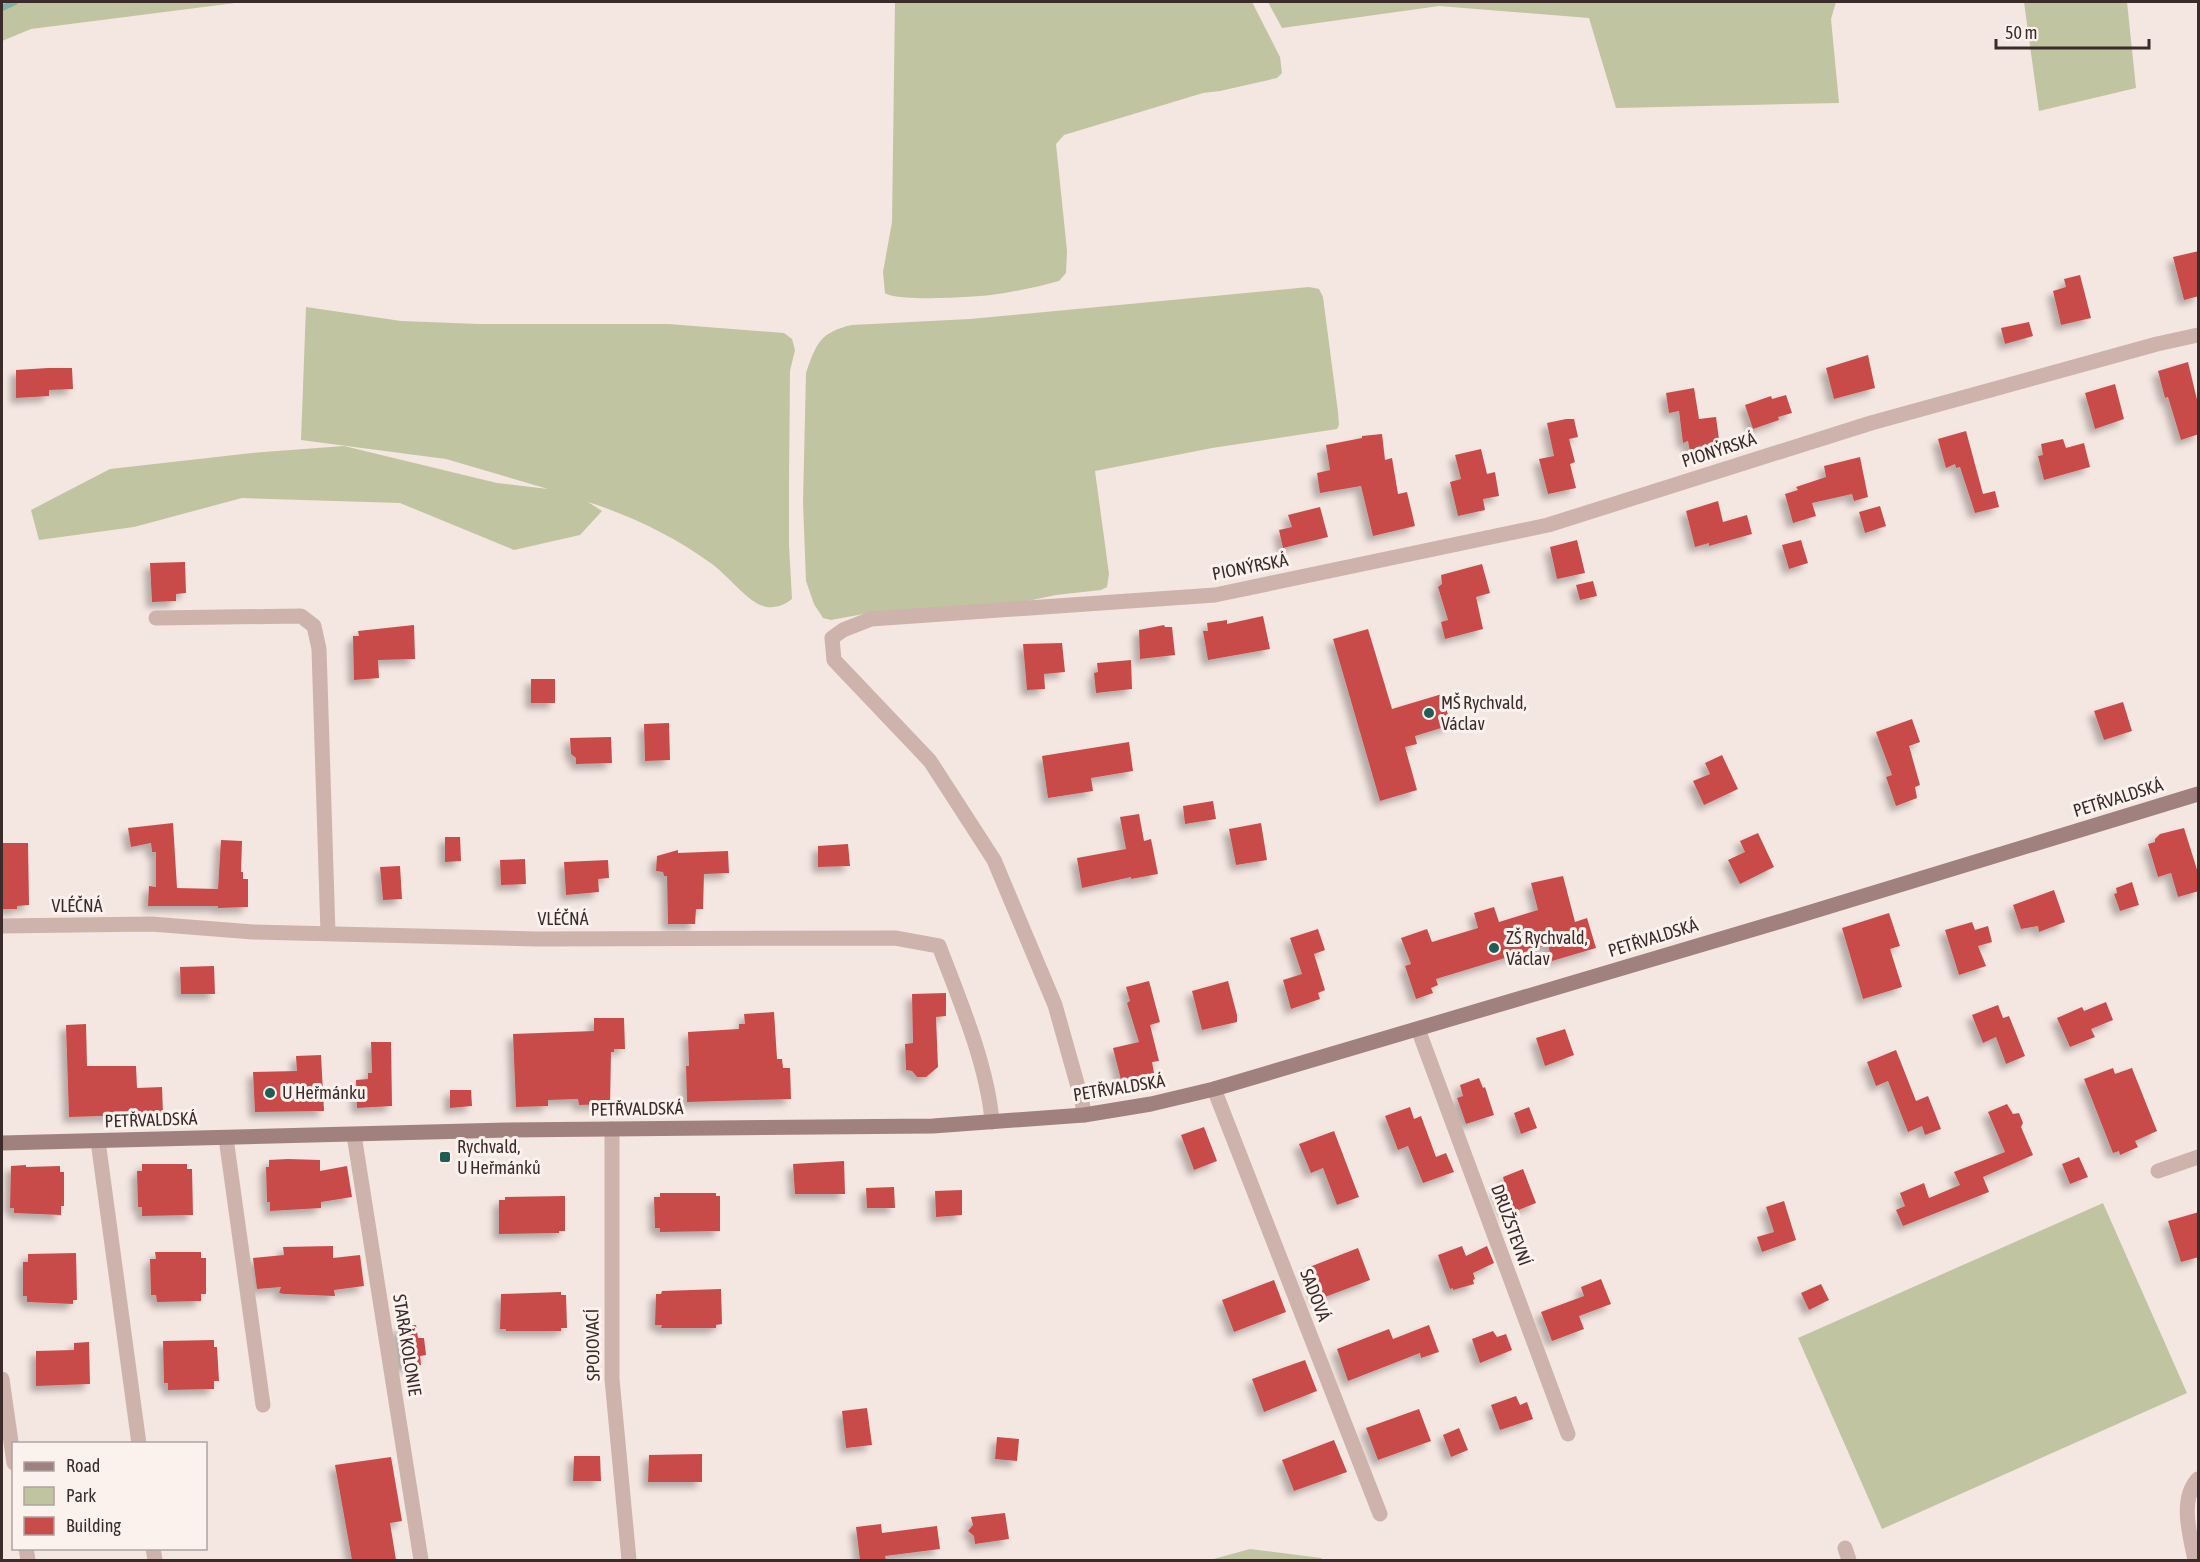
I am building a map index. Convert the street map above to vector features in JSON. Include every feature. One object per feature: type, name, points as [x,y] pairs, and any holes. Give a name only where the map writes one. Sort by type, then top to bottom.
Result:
[{"type":"street","name":"PIONÝRSKÁ","points":[[1084,1114],[1055,1005],[994,860],[930,761],[834,660],[832,638],[843,630],[871,619],[1215,595],[1548,525],[1871,423],[2157,344],[2199,335]]},
{"type":"street","points":[[156,618],[301,616],[314,626],[319,649],[328,933]]},
{"type":"street","name":"PETŘVALDSKÁ","points":[[2,1143],[612,1129],[933,1126],[1084,1114],[1151,1104],[1214,1089],[1418,1029],[2199,794]]},
{"type":"street","name":"VLÉČNÁ","points":[[2,926],[151,924],[253,932],[536,939],[895,938],[939,946],[958,995],[985,1078],[992,1122]]},
{"type":"street","name":"DRUŽSTEVNÍ","points":[[1418,1029],[1568,1434]]},
{"type":"street","name":"SADOVÁ","points":[[1214,1089],[1380,1514]]},
{"type":"street","name":"SPOJOVACÍ","points":[[612,1129],[612,1379],[629,1560]]},
{"type":"street","name":"STARÁ KOLONIE","points":[[354,1135],[421,1560]]},
{"type":"street","points":[[226,1137],[263,1405]]},
{"type":"street","points":[[98,1141],[139,1442]]},
{"type":"street","points":[[2158,1171],[2199,1157]]},
{"type":"street","points":[[2,1379],[12,1449]]},
{"type":"street","points":[[2195,1560],[2186,1516],[2193,1485],[2199,1479]]},
{"type":"green space","points":[[2,2],[243,2],[31,29],[2,41]]},
{"type":"green space","points":[[895,2],[1252,2],[1280,57],[1282,73],[1277,78],[1203,93],[1064,135],[1056,144],[1067,251],[1066,273],[1059,281],[1017,291],[981,296],[919,298],[892,296],[885,293],[883,272],[892,222]]},
{"type":"green space","points":[[1268,2],[1836,2],[1831,19],[1839,103],[1616,108],[1589,18],[1439,6],[1282,28]]},
{"type":"green space","points":[[2024,2],[2127,2],[2136,88],[2039,111]]},
{"type":"green space","points":[[1309,287],[1319,289],[1323,297],[1338,412],[1337,429],[1212,448],[1095,471],[1109,574],[1107,587],[1101,590],[1056,595],[1018,603],[869,613],[831,620],[823,618],[814,604],[806,581],[803,502],[806,373],[817,347],[833,331],[852,325],[970,319]]},
{"type":"green space","points":[[306,307],[401,321],[479,324],[668,324],[784,333],[792,339],[795,350],[790,371],[789,545],[792,599],[776,607],[758,604],[746,596],[712,564],[668,536],[621,514],[588,502],[602,511],[580,535],[514,550],[400,503],[242,498],[134,527],[39,540],[31,510],[110,469],[252,453],[344,446],[497,483],[548,489],[446,459],[301,440]]},
{"type":"green space","points":[[2103,1203],[2187,1393],[1882,1529],[1798,1338]]},
{"type":"green space","points":[[1250,1549],[1321,1558],[1323,1560],[1210,1560]]},
{"type":"building","points":[[2199,251],[2199,296],[2184,300],[2173,257]]},
{"type":"building","points":[[2080,275],[2091,318],[2061,325],[2053,291],[2066,287],[2064,279]]},
{"type":"building","points":[[2029,322],[2033,336],[2005,344],[2001,328]]},
{"type":"building","points":[[1868,355],[1875,388],[1834,399],[1826,368]]},
{"type":"building","points":[[2188,362],[2199,408],[2199,434],[2181,440],[2168,397],[2165,398],[2158,371]]},
{"type":"building","points":[[72,368],[73,389],[49,390],[49,396],[16,398],[16,370]]},
{"type":"building","points":[[2115,384],[2124,419],[2095,429],[2085,393]]},
{"type":"building","points":[[1694,388],[1699,419],[1716,417],[1720,447],[1690,452],[1688,441],[1683,443],[1679,411],[1669,413],[1666,393]]},
{"type":"building","points":[[1786,395],[1792,413],[1753,429],[1745,405],[1771,396],[1772,399]]},
{"type":"building","points":[[1574,419],[1578,437],[1569,439],[1575,462],[1570,464],[1576,488],[1548,494],[1539,459],[1554,456],[1547,423]]},
{"type":"building","points":[[1966,431],[1983,494],[1995,491],[1999,507],[1975,513],[1960,467],[1956,468],[1955,464],[1946,468],[1938,439]]},
{"type":"building","points":[[1382,434],[1385,460],[1392,458],[1398,494],[1407,492],[1415,526],[1373,536],[1361,486],[1320,493],[1317,473],[1330,470],[1326,445],[1362,438],[1362,436]]},
{"type":"building","points":[[2063,439],[2066,448],[2084,443],[2090,467],[2044,480],[2038,456],[2043,455],[2041,444]]},
{"type":"building","points":[[1481,449],[1487,474],[1495,472],[1499,496],[1483,499],[1485,510],[1458,516],[1450,482],[1461,479],[1455,455]]},
{"type":"building","points":[[1860,457],[1868,497],[1854,501],[1852,494],[1812,503],[1816,516],[1793,523],[1785,494],[1798,490],[1796,487],[1826,477],[1824,466]]},
{"type":"building","points":[[1718,501],[1723,522],[1747,515],[1752,534],[1709,546],[1709,543],[1695,547],[1686,511]]},
{"type":"building","points":[[1880,506],[1886,526],[1865,533],[1859,512]]},
{"type":"building","points":[[1320,507],[1328,537],[1283,548],[1279,530],[1292,527],[1288,515]]},
{"type":"building","points":[[1577,540],[1585,573],[1557,579],[1550,547]]},
{"type":"building","points":[[1801,540],[1808,563],[1789,569],[1782,545]]},
{"type":"building","points":[[185,562],[186,593],[176,594],[176,601],[152,602],[150,563]]},
{"type":"building","points":[[1482,564],[1490,593],[1476,597],[1483,629],[1445,639],[1441,622],[1448,620],[1438,587],[1442,584],[1441,575]]},
{"type":"building","points":[[1593,581],[1597,596],[1580,600],[1576,585]]},
{"type":"building","points":[[1263,616],[1270,649],[1208,660],[1203,631],[1208,631],[1207,623],[1227,620],[1227,624]]},
{"type":"building","points":[[414,625],[415,659],[378,660],[379,678],[354,680],[353,636],[359,636],[358,631]]},
{"type":"building","points":[[1164,625],[1172,627],[1175,655],[1140,659],[1139,630]]},
{"type":"building","points":[[1368,629],[1392,709],[1442,694],[1451,725],[1415,736],[1417,744],[1405,747],[1417,790],[1380,801],[1333,639]]},
{"type":"building","points":[[1062,643],[1065,672],[1044,674],[1045,689],[1027,690],[1023,644]]},
{"type":"building","points":[[1131,660],[1132,689],[1096,693],[1094,673],[1098,672],[1097,663]]},
{"type":"building","points":[[531,679],[555,679],[555,703],[531,703]]},
{"type":"building","points":[[2123,702],[2132,731],[2104,740],[2094,711]]},
{"type":"building","points":[[1912,719],[1920,742],[1909,746],[1920,785],[1915,787],[1917,798],[1896,806],[1886,777],[1892,775],[1876,732]]},
{"type":"building","points":[[669,723],[670,760],[645,761],[644,724]]},
{"type":"building","points":[[611,737],[612,763],[576,764],[576,758],[571,754],[570,738]]},
{"type":"building","points":[[1129,742],[1133,771],[1091,778],[1093,791],[1048,798],[1042,756]]},
{"type":"building","points":[[1722,755],[1738,789],[1704,805],[1693,781],[1710,774],[1705,763]]},
{"type":"building","points":[[1213,801],[1216,819],[1185,824],[1183,806]]},
{"type":"building","points":[[1139,814],[1144,841],[1151,839],[1158,874],[1131,879],[1131,877],[1082,888],[1077,858],[1126,849],[1120,817]]},
{"type":"building","points":[[173,823],[177,888],[218,889],[221,840],[242,841],[241,872],[243,872],[243,879],[248,879],[248,907],[148,906],[149,886],[156,887],[156,852],[152,852],[151,843],[131,847],[128,828]]},
{"type":"building","points":[[1261,823],[1267,860],[1236,865],[1229,829]]},
{"type":"building","points":[[2184,828],[2199,876],[2199,891],[2178,897],[2171,873],[2158,877],[2148,844],[2155,842],[2160,834]]},
{"type":"building","points":[[1758,833],[1774,867],[1740,884],[1728,860],[1745,852],[1740,841]]},
{"type":"building","points":[[445,837],[460,837],[461,861],[445,862]]},
{"type":"building","points":[[2,843],[28,843],[29,905],[17,906],[17,909],[2,909]]},
{"type":"building","points":[[848,844],[850,866],[818,867],[818,846]]},
{"type":"building","points":[[678,850],[678,853],[728,851],[729,873],[704,874],[703,909],[696,909],[695,924],[668,924],[667,876],[664,876],[663,872],[656,871],[657,856]]},
{"type":"building","points":[[525,859],[526,884],[501,885],[500,860]]},
{"type":"building","points":[[608,860],[609,878],[598,879],[599,892],[566,895],[564,862]]},
{"type":"building","points":[[400,866],[402,899],[383,900],[380,867]]},
{"type":"building","points":[[1563,876],[1575,922],[1587,918],[1596,948],[1552,961],[1548,945],[1436,979],[1438,985],[1431,988],[1433,993],[1416,999],[1405,966],[1411,964],[1401,938],[1427,929],[1432,942],[1478,928],[1474,913],[1494,907],[1499,922],[1538,910],[1531,883]]},
{"type":"building","points":[[2132,882],[2139,905],[2120,911],[2114,894],[2117,893],[2116,888]]},
{"type":"building","points":[[2054,890],[2065,922],[2039,932],[2038,926],[2021,929],[2013,905]]},
{"type":"building","points":[[1889,913],[1900,946],[1890,949],[1902,987],[1863,999],[1842,928]]},
{"type":"building","points":[[1972,922],[1975,930],[1988,926],[1992,942],[1978,946],[1986,966],[1959,975],[1945,930]]},
{"type":"building","points":[[1318,929],[1325,950],[1314,954],[1325,990],[1318,993],[1320,999],[1291,1009],[1283,980],[1302,974],[1290,938]]},
{"type":"building","points":[[214,966],[215,994],[181,994],[180,967]]},
{"type":"building","points":[[1149,981],[1160,1022],[1150,1025],[1159,1061],[1152,1062],[1154,1073],[1121,1080],[1113,1048],[1139,1042],[1127,1003],[1130,1001],[1126,987]]},
{"type":"building","points":[[1228,981],[1237,1022],[1202,1030],[1192,991]]},
{"type":"building","points":[[946,993],[946,1016],[936,1017],[938,1067],[926,1077],[917,1077],[912,1071],[906,1070],[905,1044],[913,1043],[912,994]]},
{"type":"building","points":[[2106,1002],[2113,1020],[2091,1029],[2095,1037],[2070,1047],[2057,1018],[2082,1007],[2084,1011]]},
{"type":"building","points":[[1998,1005],[2003,1018],[2009,1016],[2025,1056],[2006,1064],[1996,1037],[1983,1043],[1972,1015]]},
{"type":"building","points":[[774,1012],[777,1059],[782,1059],[783,1068],[790,1068],[791,1099],[687,1102],[688,1032],[739,1029],[739,1024],[745,1024],[744,1014]]},
{"type":"building","points":[[594,1018],[624,1018],[625,1049],[614,1049],[614,1052],[611,1052],[610,1104],[579,1105],[578,1099],[548,1100],[548,1106],[516,1107],[513,1034],[594,1031]]},
{"type":"building","points":[[86,1024],[87,1066],[136,1066],[137,1088],[162,1087],[163,1114],[69,1117],[66,1025]]},
{"type":"building","points":[[1565,1029],[1574,1055],[1545,1066],[1536,1038]]},
{"type":"building","points":[[371,1042],[391,1042],[392,1106],[357,1108],[356,1080],[368,1079],[368,1073],[372,1073]]},
{"type":"building","points":[[1896,1050],[1916,1101],[1928,1096],[1941,1129],[1925,1135],[1922,1126],[1908,1132],[1888,1081],[1876,1086],[1867,1062]]},
{"type":"building","points":[[321,1055],[324,1111],[255,1112],[253,1072],[297,1071],[296,1056]]},
{"type":"building","points":[[2113,1068],[2115,1074],[2132,1068],[2157,1131],[2135,1141],[2138,1147],[2120,1155],[2119,1151],[2113,1153],[2084,1079]]},
{"type":"building","points":[[1479,1078],[1483,1088],[1485,1087],[1494,1115],[1466,1124],[1457,1098],[1463,1096],[1460,1085]]},
{"type":"building","points":[[450,1090],[471,1090],[472,1106],[450,1108]]},
{"type":"building","points":[[2007,1104],[2013,1114],[2019,1113],[2023,1123],[2021,1127],[2033,1155],[1983,1177],[1989,1192],[1903,1226],[1896,1210],[1905,1206],[1900,1193],[1924,1183],[1929,1198],[1960,1185],[1954,1172],[2005,1152],[1988,1112]]},
{"type":"building","points":[[1410,1107],[1414,1119],[1421,1116],[1436,1157],[1446,1153],[1454,1172],[1423,1183],[1408,1146],[1398,1150],[1385,1116]]},
{"type":"building","points":[[1529,1107],[1537,1128],[1521,1134],[1514,1113]]},
{"type":"building","points":[[1204,1127],[1217,1161],[1194,1170],[1181,1135]]},
{"type":"building","points":[[1334,1131],[1359,1197],[1337,1205],[1323,1168],[1311,1173],[1299,1144]]},
{"type":"building","points":[[2079,1157],[2088,1177],[2070,1184],[2062,1164]]},
{"type":"building","points":[[269,1160],[320,1160],[320,1171],[347,1166],[352,1197],[321,1202],[321,1208],[270,1211],[270,1202],[267,1202],[266,1167],[269,1167]]},
{"type":"building","points":[[844,1161],[845,1194],[795,1194],[793,1164]]},
{"type":"building","points":[[142,1164],[187,1164],[187,1169],[192,1169],[193,1215],[142,1216],[142,1207],[138,1207],[137,1171],[142,1171]]},
{"type":"building","points":[[26,1165],[26,1167],[60,1166],[60,1172],[64,1172],[64,1206],[61,1206],[61,1215],[14,1213],[14,1208],[10,1208],[11,1166]]},
{"type":"building","points":[[1523,1169],[1536,1203],[1506,1215],[1496,1189],[1505,1185],[1503,1177]]},
{"type":"building","points":[[894,1187],[895,1208],[867,1208],[866,1188]]},
{"type":"building","points":[[962,1190],[962,1215],[936,1217],[935,1191]]},
{"type":"building","points":[[660,1193],[716,1193],[716,1196],[720,1196],[720,1231],[660,1232],[660,1228],[655,1228],[654,1197],[660,1197]]},
{"type":"building","points":[[565,1196],[565,1231],[499,1234],[499,1200],[505,1200],[505,1197]]},
{"type":"building","points":[[1784,1201],[1796,1240],[1762,1252],[1757,1237],[1774,1232],[1766,1207]]},
{"type":"building","points":[[2199,1212],[2199,1257],[2181,1262],[2168,1221]]},
{"type":"building","points":[[333,1246],[333,1258],[360,1255],[364,1286],[334,1290],[335,1296],[284,1294],[279,1293],[281,1287],[257,1289],[253,1258],[284,1255],[283,1247]]},
{"type":"building","points":[[1462,1246],[1466,1256],[1487,1246],[1494,1263],[1473,1273],[1474,1284],[1453,1290],[1453,1288],[1450,1289],[1438,1255]]},
{"type":"building","points":[[1358,1248],[1370,1280],[1317,1300],[1307,1268]]},
{"type":"building","points":[[155,1252],[201,1252],[201,1258],[206,1258],[206,1294],[201,1294],[201,1301],[157,1302],[156,1295],[151,1295],[150,1259],[156,1259]]},
{"type":"building","points":[[76,1253],[77,1300],[73,1300],[73,1304],[27,1302],[27,1296],[23,1296],[23,1262],[28,1262],[28,1254]]},
{"type":"building","points":[[1601,1279],[1611,1304],[1579,1316],[1584,1329],[1552,1341],[1541,1312],[1584,1296],[1581,1287]]},
{"type":"building","points":[[1274,1280],[1286,1312],[1234,1332],[1222,1300]]},
{"type":"building","points":[[1821,1284],[1829,1300],[1809,1310],[1801,1293]]},
{"type":"building","points":[[721,1289],[722,1324],[716,1325],[716,1328],[661,1328],[662,1325],[655,1325],[656,1294],[661,1294],[662,1291]]},
{"type":"building","points":[[561,1292],[561,1295],[566,1295],[567,1328],[561,1328],[561,1331],[506,1331],[506,1329],[500,1329],[501,1294]]},
{"type":"building","points":[[416,1325],[418,1338],[424,1338],[426,1355],[420,1356],[421,1365],[402,1367],[397,1327]]},
{"type":"building","points":[[1429,1325],[1439,1352],[1421,1358],[1420,1353],[1348,1381],[1337,1349],[1389,1329],[1393,1339]]},
{"type":"building","points":[[1493,1331],[1497,1337],[1506,1334],[1512,1350],[1480,1363],[1472,1339]]},
{"type":"building","points":[[214,1340],[214,1347],[217,1347],[219,1381],[214,1381],[214,1389],[168,1390],[168,1383],[164,1383],[163,1341]]},
{"type":"building","points":[[89,1342],[90,1384],[36,1386],[36,1351],[74,1350],[74,1343]]},
{"type":"building","points":[[1305,1360],[1317,1391],[1264,1412],[1252,1379]]},
{"type":"building","points":[[1516,1396],[1520,1405],[1527,1402],[1533,1419],[1500,1430],[1491,1405]]},
{"type":"building","points":[[867,1408],[872,1445],[846,1448],[842,1411]]},
{"type":"building","points":[[1419,1409],[1431,1441],[1378,1460],[1366,1428]]},
{"type":"building","points":[[1459,1428],[1468,1450],[1451,1457],[1443,1435]]},
{"type":"building","points":[[997,1437],[1019,1439],[1017,1461],[995,1459]]},
{"type":"building","points":[[1334,1440],[1347,1472],[1294,1491],[1282,1460]]},
{"type":"building","points":[[702,1454],[702,1482],[648,1482],[649,1455]]},
{"type":"building","points":[[574,1456],[600,1456],[601,1481],[573,1481]]},
{"type":"building","points":[[391,1457],[402,1521],[390,1523],[396,1560],[352,1560],[335,1465]]},
{"type":"building","points":[[1005,1513],[1009,1539],[975,1544],[974,1536],[968,1531],[973,1525],[971,1517]]},
{"type":"building","points":[[881,1524],[882,1533],[937,1526],[940,1549],[885,1556],[886,1560],[860,1560],[856,1527]]},
{"type":"waterway","points":[[2,8],[15,2]]},
{"type":"place","name":"MŠ Rychvald, Václav","points":[[1429,713]]},
{"type":"place","name":"ZŠ Rychvald, Václav","points":[[1494,948]]},
{"type":"place","name":"U Heřmánku","points":[[270,1093]]},
{"type":"place","name":"Rychvald, U Heřmánků","points":[[445,1157]]}]
